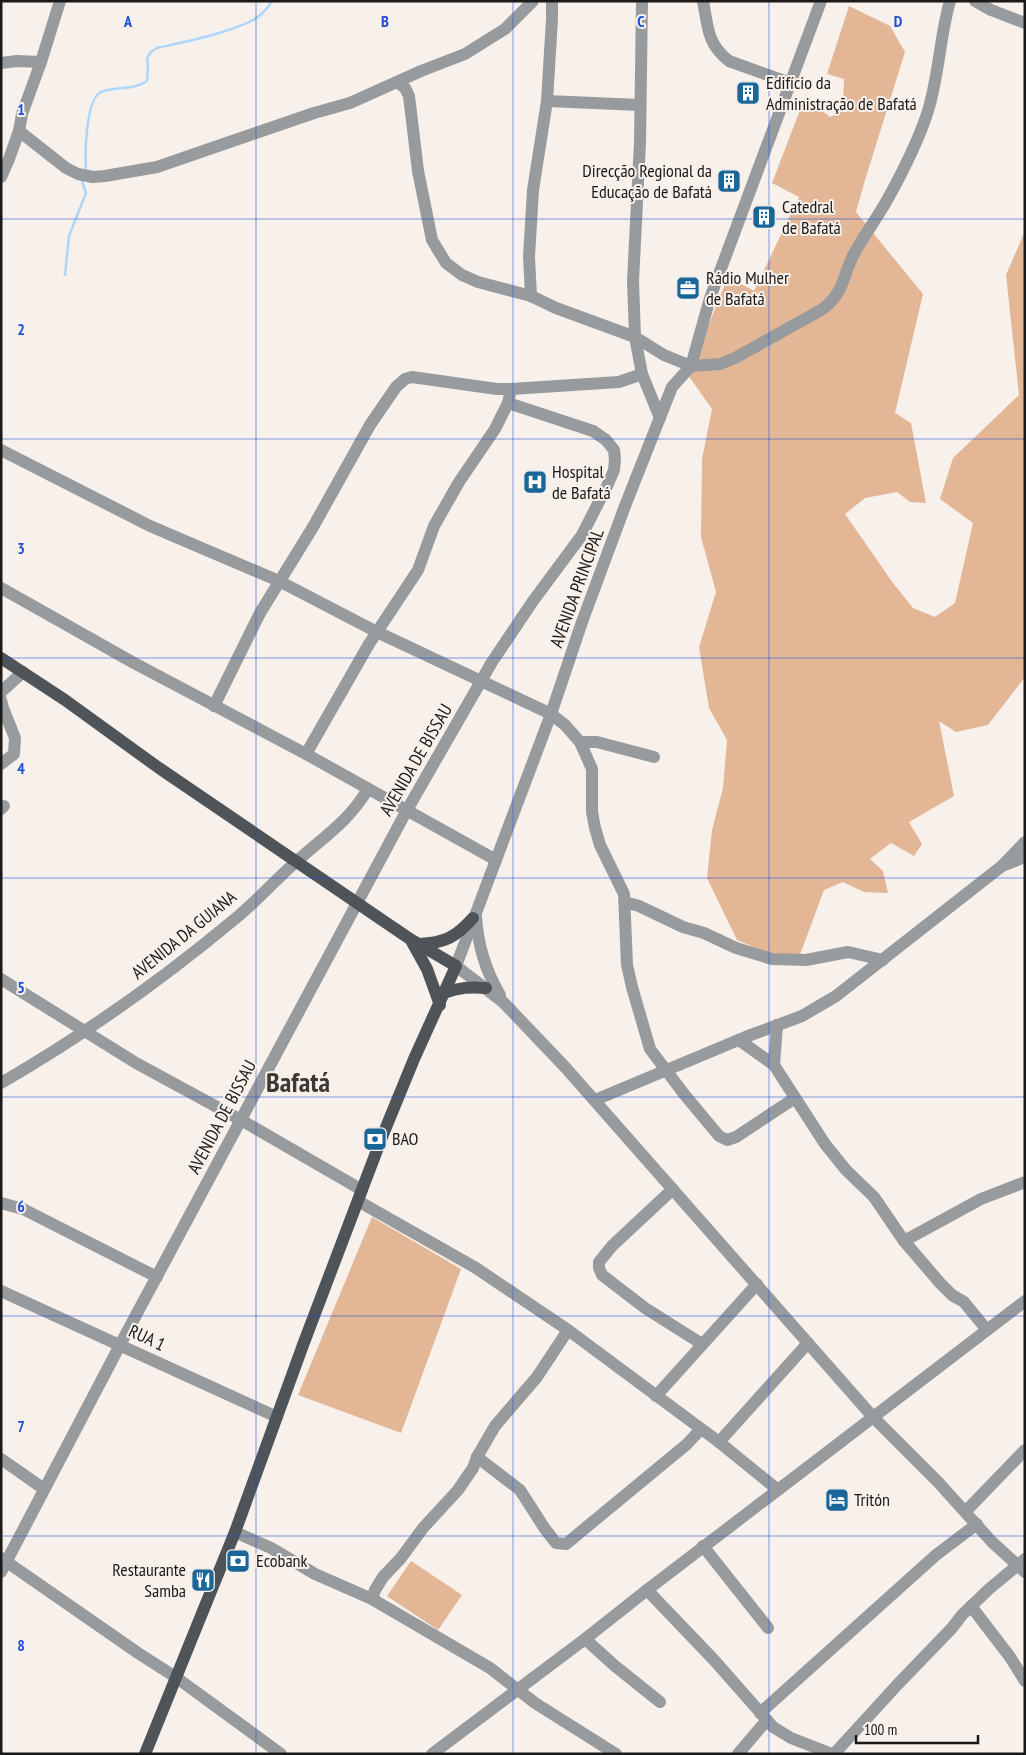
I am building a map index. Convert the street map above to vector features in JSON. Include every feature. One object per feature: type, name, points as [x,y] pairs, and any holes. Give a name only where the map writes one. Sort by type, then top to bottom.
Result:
[{"type":"main road","points":[[1,658],[414,942],[456,966],[396,1103],[235,1532],[145,1754]]},
{"type":"main road","points":[[414,942],[434,944],[446,940],[465,927],[474,916]]},
{"type":"main road","points":[[414,942],[442,999]]},
{"type":"main road","points":[[442,999],[469,986],[486,988]]},
{"type":"street","points":[[1,177],[19,130],[22,114],[60,1]]},
{"type":"street","points":[[19,130],[66,168],[78,174],[94,177],[157,168],[314,113],[350,103],[465,54],[505,29],[533,1]]},
{"type":"street","points":[[531,296],[529,258],[533,190],[547,101],[552,1]]},
{"type":"street","points":[[642,1],[634,281],[635,337],[642,374],[660,418]]},
{"type":"street","points":[[703,1],[709,33],[714,46],[721,55],[729,61],[790,83]]},
{"type":"street","name":"AVENIDA PRINCIPAL","points":[[456,966],[551,714],[602,567],[672,387],[690,366],[710,298],[821,1]]},
{"type":"street","points":[[397,82],[405,88],[409,96],[421,185],[432,240],[446,263],[462,275],[478,282],[531,296],[556,308],[635,337],[664,355],[690,366],[720,364],[735,358],[821,310],[838,295],[854,255],[891,194],[915,146],[927,115],[950,1]]},
{"type":"street","points":[[975,1],[991,10],[1025,23]]},
{"type":"street","points":[[1,63],[17,61],[41,62]]},
{"type":"street","points":[[547,101],[640,105]]},
{"type":"street","points":[[214,706],[260,613],[313,527],[370,425],[400,382],[412,377],[497,389],[511,389],[619,382],[642,374]]},
{"type":"street","points":[[306,754],[377,632],[418,570],[434,526],[459,482],[495,429],[508,403],[511,389]]},
{"type":"street","name":"AVENIDA DE BISSAU","points":[[3,1564],[406,810],[492,662],[533,601],[582,535],[608,484],[614,470],[615,459],[614,450],[606,440],[593,431],[508,403]]},
{"type":"street","points":[[1,450],[150,526],[280,581],[377,632],[551,714],[580,742],[592,769],[592,812],[598,836],[624,894],[625,944],[632,987],[650,1049],[719,1136],[727,1140],[736,1137],[795,1098]]},
{"type":"street","points":[[1,588],[496,860]]},
{"type":"street","points":[[1,692],[23,672]]},
{"type":"street","points":[[1,700],[15,738],[14,754],[1,764]]},
{"type":"street","points":[[580,742],[597,742],[654,757]]},
{"type":"street","name":"AVENIDA DA GUIANA","points":[[1,1083],[110,1014],[170,971],[237,918],[297,861],[347,819],[368,789]]},
{"type":"street","points":[[595,1100],[816,1010],[1002,866],[1025,842]]},
{"type":"street","points":[[1002,866],[1025,857]]},
{"type":"street","points":[[625,902],[639,906],[670,922],[704,933],[736,948],[772,958],[806,960],[848,952],[883,960]]},
{"type":"street","points":[[474,916],[482,960],[503,1002]]},
{"type":"street","points":[[456,966],[503,1002],[595,1100],[873,1417],[966,1511],[992,1542],[1022,1566],[970,1606],[952,1628],[833,1754],[782,1734],[763,1716],[714,1660],[647,1590]]},
{"type":"street","points":[[1,979],[136,1064],[241,1120],[476,1268],[568,1330],[719,1442],[778,1490]]},
{"type":"street","points":[[774,1066],[777,1025]]},
{"type":"street","points":[[739,1040],[774,1066],[826,1144],[846,1170],[874,1197],[904,1241],[940,1283],[952,1295],[964,1302],[987,1330]]},
{"type":"street","points":[[904,1241],[981,1199],[1025,1182]]},
{"type":"street","points":[[673,1189],[612,1246],[599,1262],[599,1268],[602,1274],[645,1308],[702,1344]]},
{"type":"street","points":[[1,1202],[23,1209],[157,1277]]},
{"type":"street","points":[[656,1396],[757,1284]]},
{"type":"street","name":"RUA 1","points":[[1,1291],[277,1417]]},
{"type":"street","points":[[432,1754],[1025,1301]]},
{"type":"street","points":[[372,1600],[375,1590],[383,1577],[458,1490],[473,1468],[477,1457],[495,1426],[538,1377],[568,1330]]},
{"type":"street","points":[[719,1442],[808,1343]]},
{"type":"street","points":[[477,1457],[520,1490],[545,1530],[556,1543],[566,1544],[688,1444],[701,1429]]},
{"type":"street","points":[[966,1511],[1025,1450]]},
{"type":"street","points":[[1,1459],[44,1489]]},
{"type":"street","points":[[738,1754],[763,1716],[936,1555],[977,1524]]},
{"type":"street","points":[[235,1532],[271,1548],[315,1574],[372,1600],[490,1668],[535,1703],[609,1752]]},
{"type":"street","points":[[703,1546],[768,1628]]},
{"type":"street","points":[[3,1564],[177,1678],[282,1754]]},
{"type":"street","points":[[970,1606],[1010,1657],[1025,1682]]},
{"type":"street","points":[[584,1639],[660,1702]]},
{"type":"shaded area","points":[[849,6],[890,26],[905,52],[856,212],[923,294],[895,413],[911,423],[926,503],[910,502],[897,492],[865,498],[845,514],[893,583],[913,608],[935,617],[955,603],[973,523],[940,499],[953,458],[1019,395],[1006,275],[1025,231],[1025,677],[988,725],[956,732],[939,721],[954,796],[909,822],[922,844],[914,856],[891,843],[870,859],[883,871],[888,893],[864,892],[843,882],[824,890],[798,960],[775,956],[737,940],[707,878],[712,830],[723,788],[727,740],[709,708],[699,647],[716,592],[701,537],[702,459],[712,409],[688,375],[728,277],[754,291],[799,197],[772,183],[805,97],[830,117],[843,111],[844,79],[827,74]]},
{"type":"shaded area","points":[[372,1217],[461,1269],[401,1433],[298,1395]]},
{"type":"shaded area","points":[[411,1561],[462,1595],[438,1630],[387,1596]]},
{"type":"waterway","points":[[86,172],[86,142],[89,117],[96,97],[101,92],[136,86],[147,81],[147,58],[157,48],[206,37],[243,25],[259,16],[272,1]]},
{"type":"waterway","points":[[65,275],[69,236],[86,193],[83,179]]},
{"type":"place","name":"Edifício da Administração de Bafatá","points":[[748,93]]},
{"type":"place","name":"Direcção Regional da Educação de Bafatá","points":[[729,181]]},
{"type":"place","name":"Catedral de Bafatá","points":[[764,217]]},
{"type":"place","name":"Rádio Mulher de Bafatá","points":[[688,288]]},
{"type":"place","name":"Hospital de Bafatá","points":[[535,482]]},
{"type":"place","name":"BAO","points":[[375,1139]]},
{"type":"place","name":"Tritón","points":[[837,1500]]},
{"type":"place","name":"Ecobank","points":[[238,1561]]},
{"type":"place","name":"Restaurante Samba","points":[[203,1580]]},
{"type":"district","name":"Bafatá","points":[[298,1082]]}]
